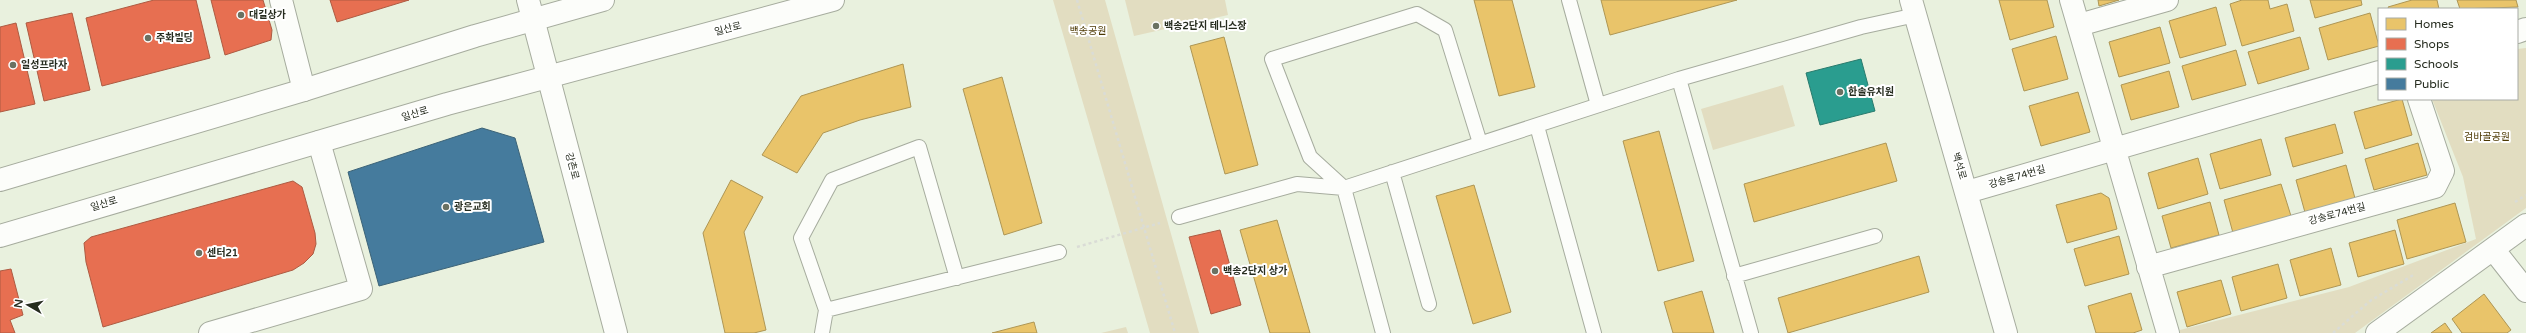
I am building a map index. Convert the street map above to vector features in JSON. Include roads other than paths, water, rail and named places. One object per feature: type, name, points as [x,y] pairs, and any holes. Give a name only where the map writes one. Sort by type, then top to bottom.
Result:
[{"type":"main road","points":[[281,0],[304,90]]},
{"type":"main road","points":[[0,180],[304,90],[530,9],[603,0]]},
{"type":"main road","name":"일산로","points":[[0,236],[215,171],[548,77],[833,0]]},
{"type":"main road","points":[[2072,0],[2168,333]]},
{"type":"main road","points":[[2079,25],[2167,0]]},
{"type":"main road","name":"백석로","points":[[1913,8],[1967,192],[2006,333]]},
{"type":"main road","name":"강촌로","points":[[530,9],[616,333]]},
{"type":"main road","name":"강송로74번길","points":[[1967,192],[2378,72]]},
{"type":"main road","name":"강송로74번길","points":[[2148,267],[2434,187],[2443,171],[2418,100]]},
{"type":"main road","points":[[210,333],[361,289],[319,142]]},
{"type":"main road","points":[[2377,333],[2526,225]]},
{"type":"main road","points":[[2493,249],[2526,292]]},
{"type":"lane","points":[[1569,0],[1598,105]]},
{"type":"lane","points":[[1179,217],[1297,184],[1344,188],[1679,79],[1862,27],[1913,8]]},
{"type":"lane","points":[[1383,333],[1344,188],[1310,157],[1272,59],[1417,14],[1445,30],[1480,143]]},
{"type":"lane","points":[[1679,79],[1751,333]]},
{"type":"lane","points":[[1537,126],[1594,333]]},
{"type":"lane","points":[[822,333],[826,310],[801,238],[832,180],[919,147],[957,278]]},
{"type":"lane","points":[[1392,172],[1429,304]]},
{"type":"lane","points":[[1734,276],[1875,236]]},
{"type":"lane","points":[[826,310],[1059,252]]},
{"type":"place","name":"대길상가","points":[[241,15]]},
{"type":"place","name":"백송2단지 테니스장","points":[[1156,26]]},
{"type":"place","name":"주화빌딩","points":[[148,38]]},
{"type":"place","name":"일성프라자","points":[[13,65]]},
{"type":"place","name":"한솔유치원","points":[[1840,92]]},
{"type":"place","name":"광은교회","points":[[446,207]]},
{"type":"place","name":"센터21","points":[[199,253]]},
{"type":"place","name":"백송2단지 상가","points":[[1215,271]]},
{"type":"park label","name":"백송공원","points":[[1088,31]]},
{"type":"park label","name":"검바골공원","points":[[2487,137]]}]
